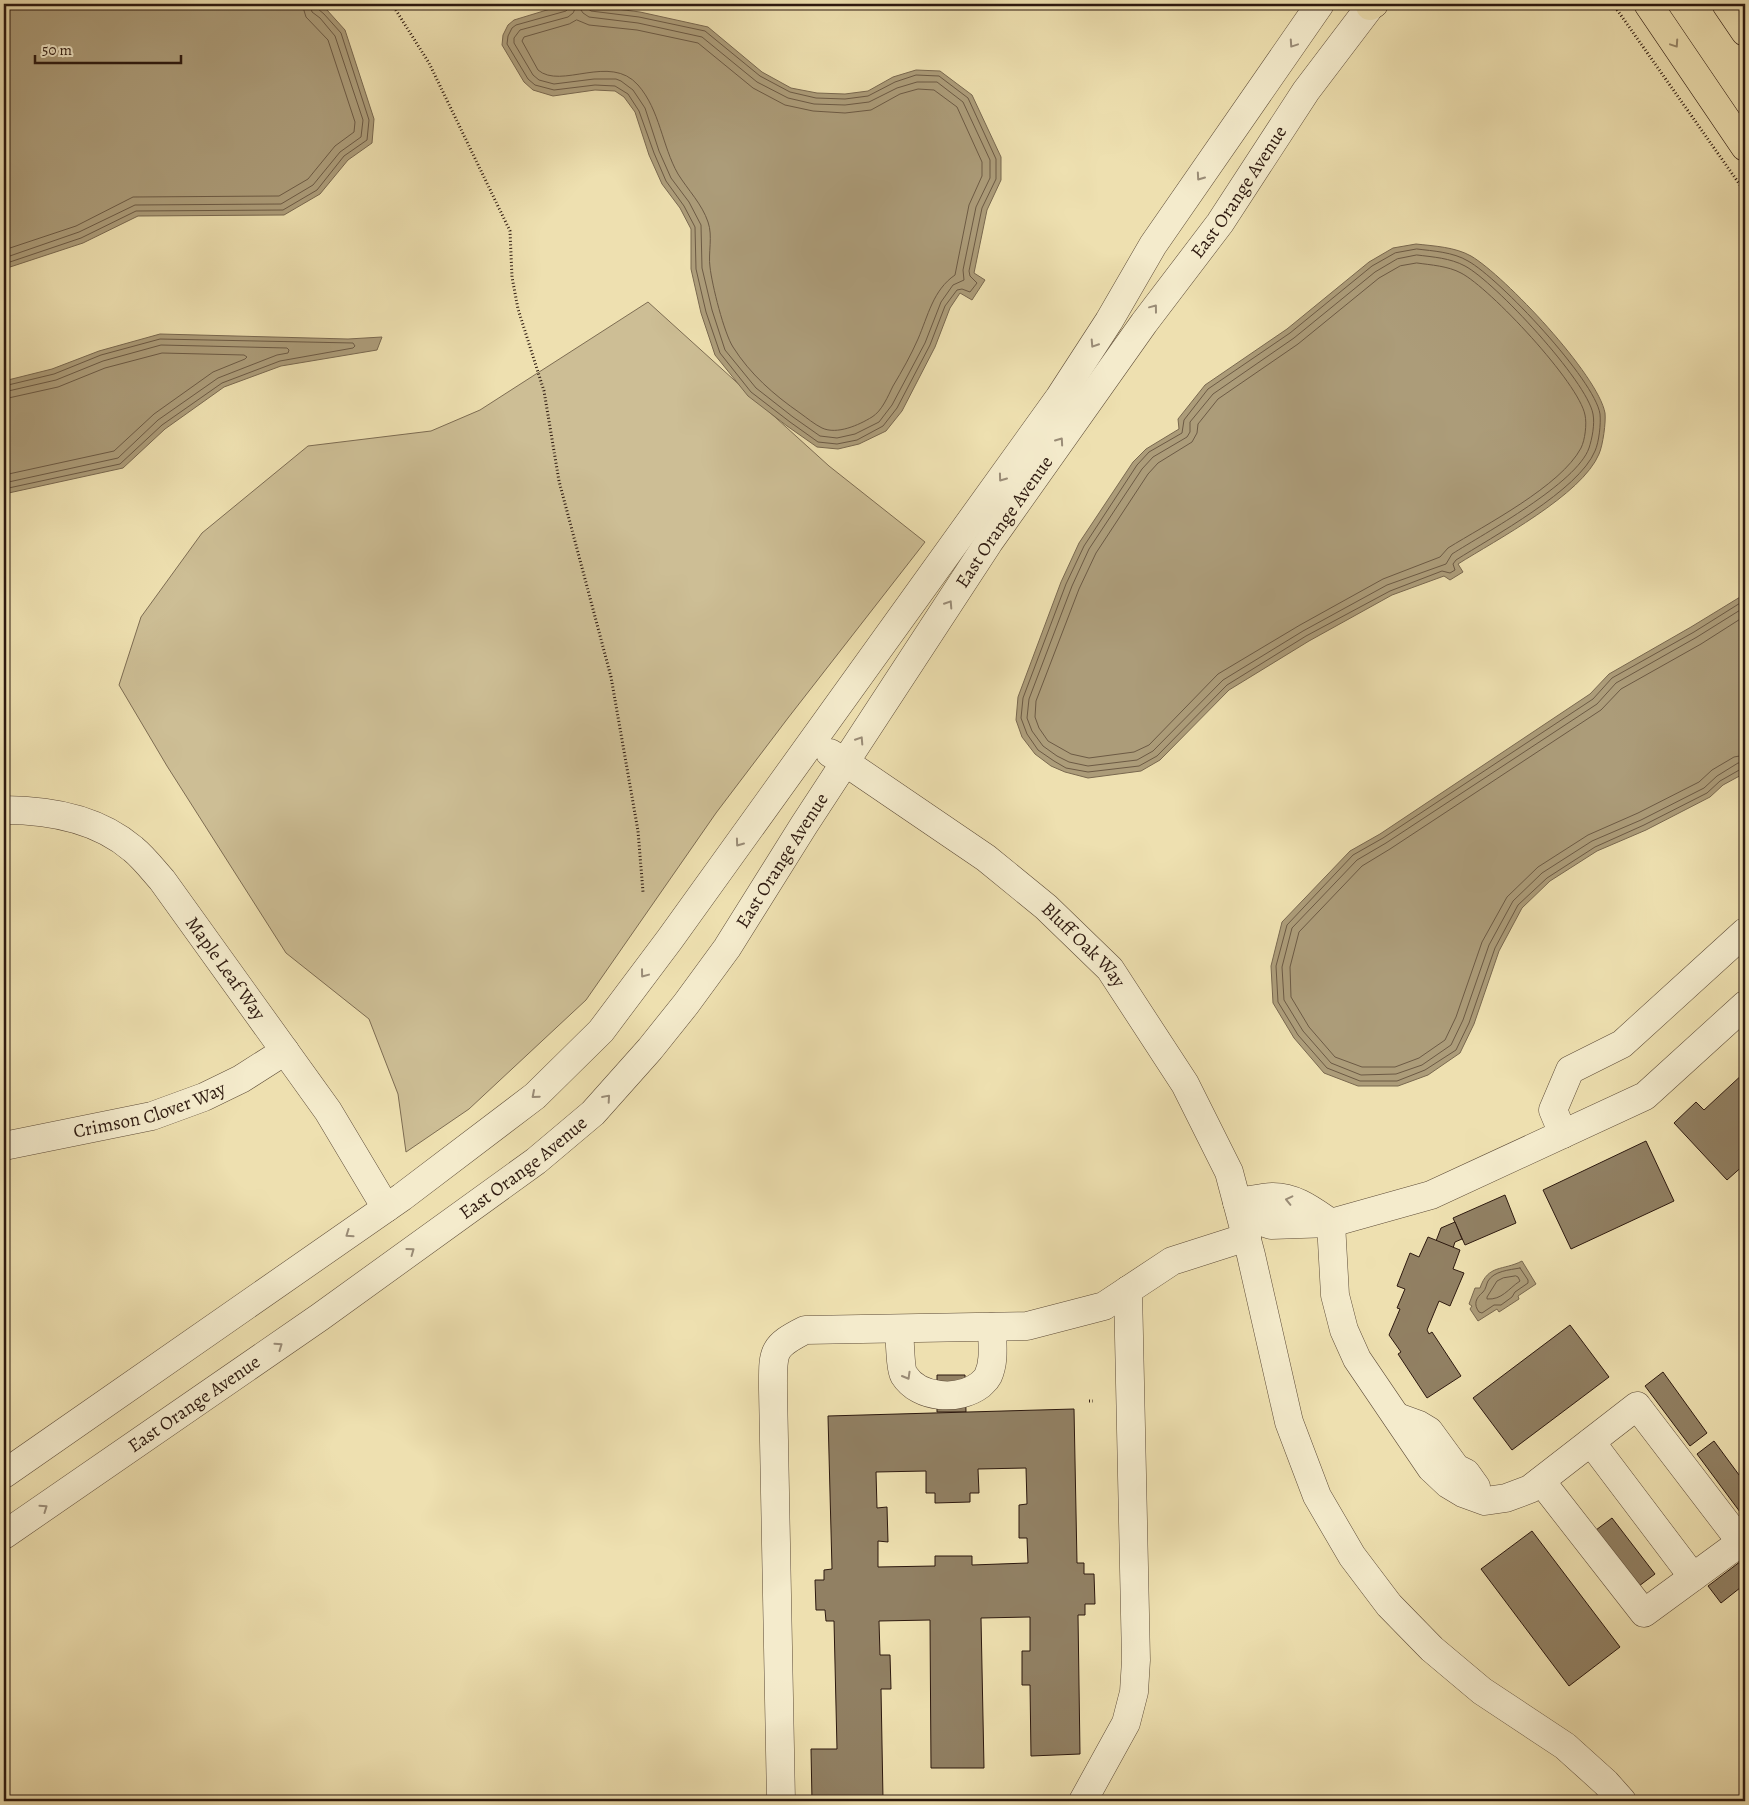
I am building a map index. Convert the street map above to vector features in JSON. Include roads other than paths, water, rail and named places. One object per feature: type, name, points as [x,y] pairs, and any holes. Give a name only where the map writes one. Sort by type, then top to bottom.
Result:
[{"type":"main road","points":[[1648,4],[1745,147]]},
{"type":"street","name":"East Orange Avenue","points":[[4,1474],[386,1208],[535,1096],[601,1031],[670,939],[1059,398],[1110,321],[1153,246],[1320,4]]},
{"type":"street","name":"East Orange Avenue","points":[[4,1535],[320,1317],[536,1160],[593,1114],[680,1012],[727,948],[845,762],[989,542],[1144,322],[1220,223],[1306,91],[1372,4]]},
{"type":"street","name":"Bluff Oak Way","points":[[811,743],[845,762],[986,858],[1046,907],[1110,969],[1185,1084],[1229,1172],[1242,1218],[1289,1422],[1317,1496],[1352,1556],[1389,1605],[1432,1649],[1482,1691],[1565,1746],[1606,1783],[1622,1801]]},
{"type":"street","name":"Maple Leaf Way","points":[[4,810],[38,811],[67,816],[100,828],[133,849],[162,880],[328,1111],[386,1208]]},
{"type":"street","points":[[1563,1134],[1553,1110],[1570,1070],[1622,1044],[1745,932]]},
{"type":"street","points":[[781,1801],[772,1389],[774,1354],[786,1339],[805,1330],[1027,1326],[1104,1306],[1242,1218],[1271,1225],[1331,1223],[1436,1192],[1478,1163],[1527,1151],[1645,1096],[1745,1005]]},
{"type":"street","name":"Crimson Clover Way","points":[[4,1146],[152,1116],[204,1097],[241,1079],[285,1051]]},
{"type":"street","points":[[1331,1223],[1335,1295],[1344,1330],[1357,1359],[1396,1417],[1440,1462],[1448,1484],[1463,1493],[1485,1500],[1506,1498],[1530,1489],[1637,1406],[1743,1540],[1644,1613],[1541,1481]]},
{"type":"street","points":[[1083,1801],[1126,1723],[1134,1692],[1136,1660],[1128,1290]]},
{"type":"street","points":[[899,1329],[903,1373],[913,1385],[928,1393],[951,1396],[972,1391],[987,1379],[993,1363],[992,1327]]},
{"type":"street","points":[[1591,1442],[1692,1577]]},
{"type":"water","points":[[4,4],[318,4],[327,10],[345,30],[374,119],[372,143],[348,160],[320,194],[284,215],[138,216],[83,243],[4,269]]},
{"type":"water","points":[[586,5],[640,12],[708,27],[762,72],[791,88],[817,93],[845,94],[868,91],[893,77],[916,70],[940,71],[972,95],[1001,157],[1001,180],[987,210],[974,273],[985,280],[972,300],[960,293],[950,308],[935,347],[902,411],[886,431],[859,444],[838,449],[817,447],[748,396],[715,355],[701,313],[691,269],[691,229],[680,208],[662,184],[649,155],[635,112],[624,97],[615,91],[595,90],[553,96],[533,90],[524,82],[502,45],[503,35],[508,25],[514,20],[560,6]]},
{"type":"water","points":[[1416,244],[1437,246],[1465,253],[1486,267],[1526,304],[1586,375],[1599,396],[1605,413],[1604,433],[1599,454],[1590,470],[1557,500],[1536,515],[1458,564],[1463,572],[1450,580],[1444,576],[1392,595],[1309,641],[1229,690],[1160,760],[1141,771],[1088,778],[1051,766],[1035,754],[1022,737],[1016,720],[1018,697],[1061,582],[1079,543],[1133,462],[1146,449],[1179,429],[1178,419],[1205,385],[1287,329],[1369,262],[1393,248]]},
{"type":"water","points":[[160,334],[348,339],[382,337],[377,350],[281,366],[224,387],[165,429],[123,468],[4,494],[4,381],[52,369],[99,351]]},
{"type":"water","points":[[1745,594],[1745,773],[1723,785],[1710,797],[1646,830],[1597,851],[1550,881],[1522,908],[1499,951],[1474,1024],[1460,1053],[1428,1075],[1398,1086],[1358,1086],[1324,1073],[1294,1038],[1273,1003],[1271,966],[1282,922],[1350,851],[1380,834],[1590,694],[1609,674]]},
{"type":"water","points":[[1522,1261],[1536,1284],[1518,1296],[1519,1299],[1499,1312],[1497,1309],[1478,1321],[1470,1309],[1472,1306],[1469,1304],[1475,1288],[1480,1288],[1487,1275],[1497,1269]]}]
